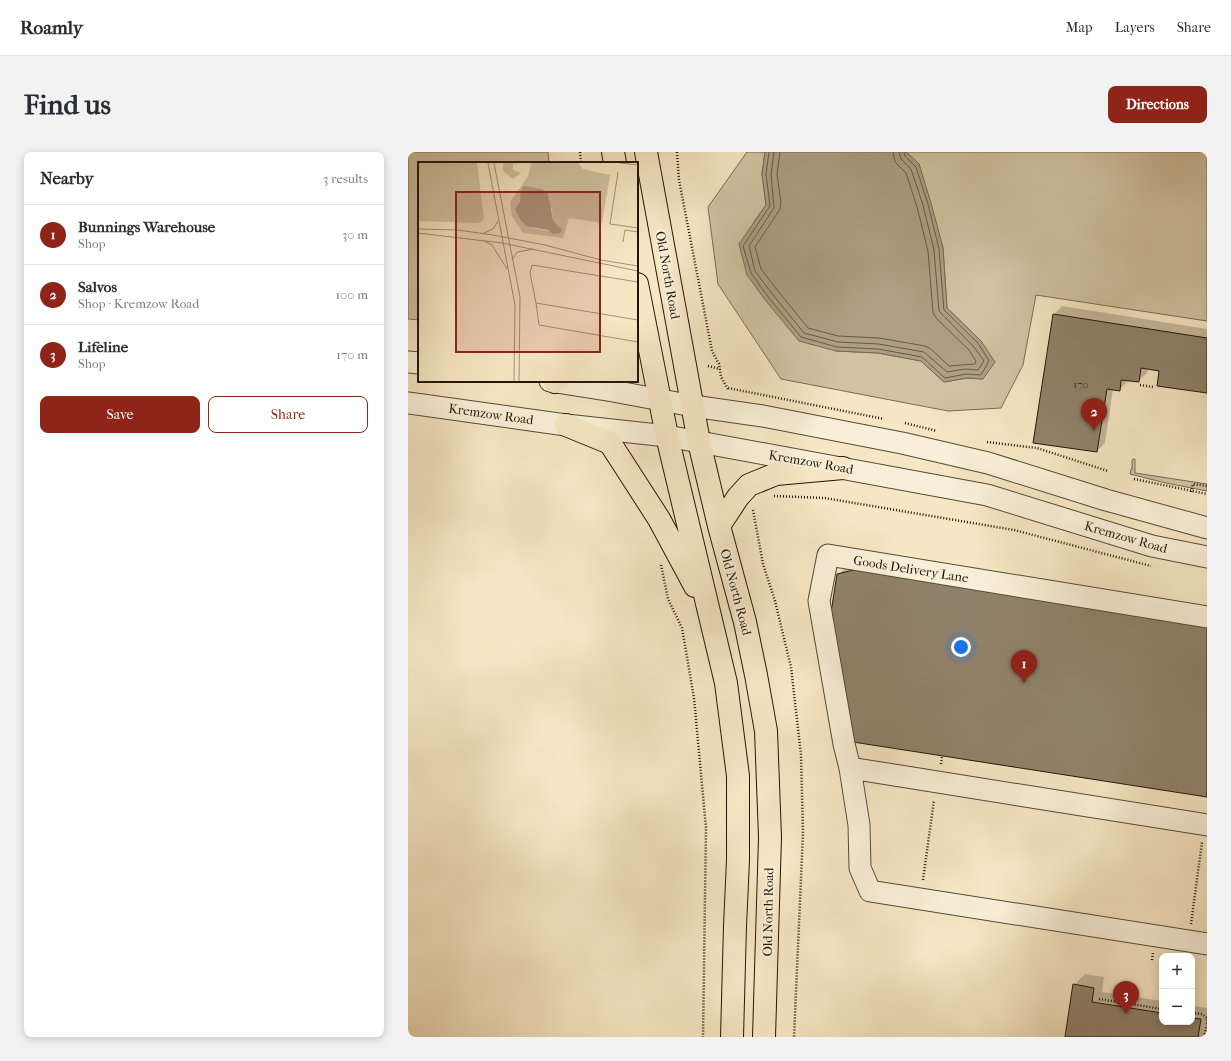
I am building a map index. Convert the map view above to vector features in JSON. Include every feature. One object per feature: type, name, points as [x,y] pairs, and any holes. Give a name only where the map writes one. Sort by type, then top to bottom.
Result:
[{"type":"main road","points":[[613,152],[614,162]]},
{"type":"main road","name":"Old North Road","points":[[646,152],[699,442],[719,526],[745,622],[766,730],[770,838],[764,1037]]},
{"type":"main road","points":[[638,296],[640,320],[726,683],[738,776],[738,860],[734,926],[732,1037]]},
{"type":"main road","points":[[566,425],[610,443],[659,519],[709,612]]},
{"type":"main road","points":[[719,526],[738,497],[749,485],[776,474],[843,468]]},
{"type":"street","points":[[408,362],[418,363]]},
{"type":"street","points":[[560,382],[693,406],[762,416],[902,443],[988,464],[1106,500],[1207,528]]},
{"type":"street","name":"Kremzow Road","points":[[408,403],[566,425],[667,436],[987,495],[1152,546],[1207,557]]},
{"type":"street","name":"Goods Delivery Lane","points":[[850,768],[844,744],[819,601],[828,555],[1207,617]]},
{"type":"street","points":[[1206,825],[850,768],[860,825],[860,868],[870,891],[1207,944]]},
{"type":"path","points":[[580,152],[582,162]]},
{"type":"path","points":[[677,152],[679,180],[712,351],[719,364],[721,377],[728,388]]},
{"type":"path","points":[[708,366],[720,369]]},
{"type":"path","points":[[1140,385],[1153,387]]},
{"type":"path","points":[[1134,479],[1191,492],[1207,494]]},
{"type":"path","points":[[1191,492],[1193,484],[1207,486]]},
{"type":"path","points":[[769,496],[826,498],[1014,530],[1152,566]]},
{"type":"path","points":[[753,510],[762,564],[775,601],[791,667],[801,755],[803,833],[794,1037]]},
{"type":"path","points":[[660,558],[668,599],[682,628],[694,698],[706,828],[703,1037]]},
{"type":"path","points":[[922,887],[942,756]]},
{"type":"path","points":[[1190,929],[1206,825]]},
{"type":"path","points":[[1152,960],[1153,952]]},
{"type":"path","points":[[1098,999],[1159,1008]]},
{"type":"path","points":[[1195,1013],[1202,1014],[1207,1018],[1204,1037]]},
{"type":"shaded area","points":[[408,152],[548,152],[549,162],[418,162],[418,320],[408,319]]},
{"type":"shaded area","points":[[747,152],[765,152],[762,174],[766,205],[753,223],[836,351],[878,353],[921,361],[944,382],[967,378],[983,379],[981,341],[947,308],[943,248],[919,164],[906,152],[1207,152],[1207,321],[1036,295],[1023,365],[1001,408],[948,411],[781,379],[718,284],[708,207]]},
{"type":"shaded area","points":[[1133,459],[1135,459],[1135,473],[1207,484],[1207,491],[1130,474]]},
{"type":"water","points":[[765,152],[906,152],[919,164],[943,248],[947,308],[981,341],[995,362],[983,379],[967,378],[944,382],[921,361],[878,353],[836,351],[799,341],[747,275],[739,244],[766,205],[762,174]]},
{"type":"building","points":[[1053,314],[1207,338],[1207,393],[1157,386],[1159,371],[1141,368],[1139,382],[1121,380],[1120,391],[1107,389],[1097,452],[1033,443]]},
{"type":"building","points":[[858,569],[1207,623],[1207,797],[853,742],[830,619],[837,574]]},
{"type":"building","points":[[1073,984],[1094,988],[1092,1002],[1159,1013],[1159,1025],[1195,1025],[1195,1018],[1201,1019],[1198,1037],[1065,1037]]},
{"type":"place","name":"Salvos","points":[[1094,431]]},
{"type":"place","name":"Bunnings Warehouse","points":[[1024,683]]},
{"type":"place","name":"Lifeline","points":[[1126,1014]]}]
